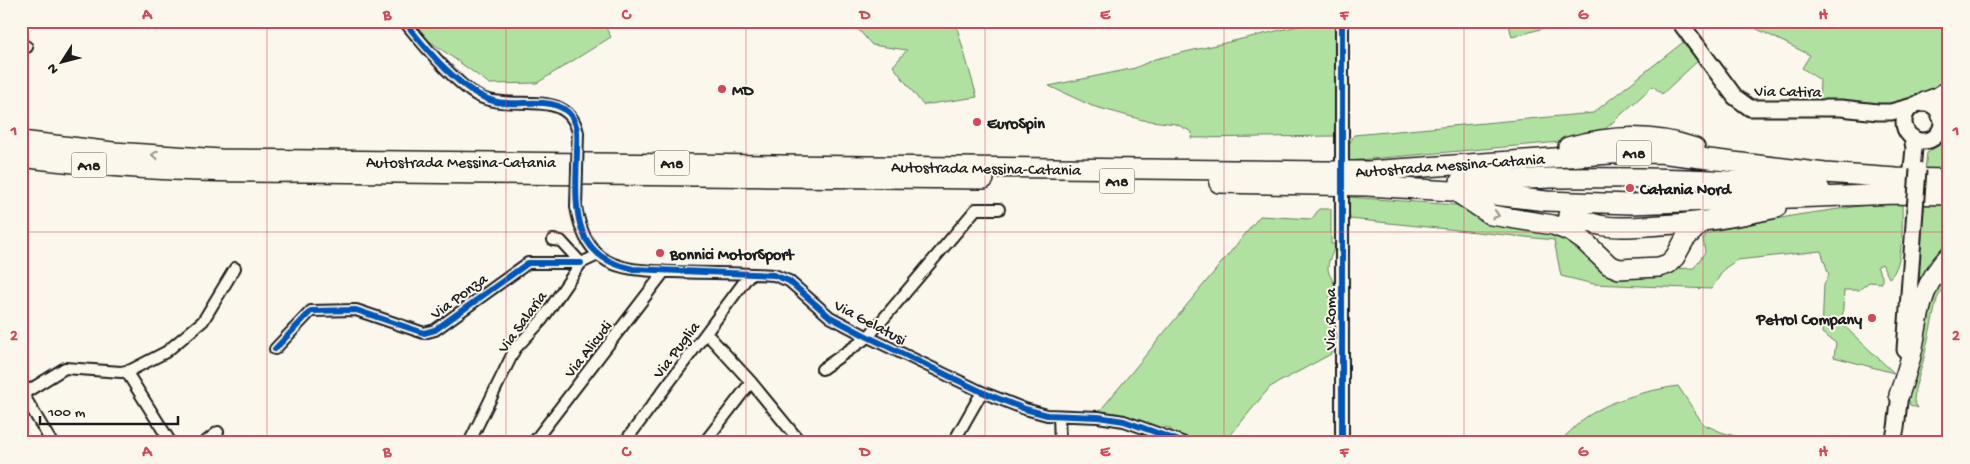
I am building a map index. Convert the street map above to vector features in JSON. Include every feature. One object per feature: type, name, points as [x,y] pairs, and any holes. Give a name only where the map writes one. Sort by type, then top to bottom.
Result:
[{"type":"highway","points":[[1919,104],[1938,97],[1949,90]]},
{"type":"highway","points":[[1486,163],[1544,153],[1573,145],[1632,136],[1679,142],[1757,166]]},
{"type":"highway","name":"Autostrada Messina-Catania","points":[[21,141],[113,152],[221,159],[1324,171],[1389,170],[1610,154],[1659,153],[1718,159],[1757,166],[1947,184]]},
{"type":"highway","name":"Autostrada Messina-Catania","points":[[21,157],[112,167],[223,173],[1059,180],[1465,188],[1546,201],[1630,204],[1773,200],[1819,193],[1896,194],[1947,184]]},
{"type":"highway","points":[[1389,170],[1728,172],[1947,184]]},
{"type":"highway","points":[[1465,188],[1630,185],[1786,190],[1819,193]]},
{"type":"highway","points":[[1465,188],[1512,205],[1568,214],[1630,220],[1758,212]]},
{"type":"highway","points":[[1465,188],[1490,214],[1553,225],[1571,232],[1614,268],[1635,269],[1676,263],[1682,259],[1692,239],[1722,219]]},
{"type":"highway","points":[[1568,214],[1606,227],[1697,222],[1758,212],[1819,193]]},
{"type":"highway","points":[[1512,205],[1630,211],[1726,208],[1773,200]]},
{"type":"highway","points":[[1664,266],[1681,231],[1697,222]]},
{"type":"highway","points":[[1900,395],[1913,349],[1919,309],[1924,293],[1938,269],[1949,256]]},
{"type":"main road","name":"Via Catira","points":[[1679,21],[1735,97],[1750,108],[1841,108],[1878,112]]},
{"type":"main road","points":[[1893,443],[1904,363],[1912,210],[1915,170],[1919,156],[1915,135],[1905,116],[1919,104]]},
{"type":"main road","points":[[1919,104],[1945,106],[1940,130],[1935,137],[1915,135],[1878,112],[1891,112],[1919,104]]},
{"type":"street","name":"Via Gelatusi","points":[[404,21],[444,66],[469,90],[487,100],[499,103],[549,104],[558,106],[572,116],[578,132],[576,207],[579,224],[584,237],[598,255],[620,267],[664,272],[774,275],[789,281],[830,317],[982,392],[1037,413],[1059,416],[1098,417],[1124,421],[1185,443]]},
{"type":"street","points":[[1342,21],[1342,162]]},
{"type":"street","name":"Via Roma","points":[[1342,196],[1342,443]]},
{"type":"street","points":[[822,369],[868,337],[976,209],[999,209]]},
{"type":"street","points":[[553,240],[561,241],[581,263],[598,255]]},
{"type":"street","name":"Via Ponza","points":[[275,349],[311,311],[356,310],[424,333],[435,330],[528,263],[581,263]]},
{"type":"street","name":"Via Salaria","points":[[469,443],[515,349],[542,320],[581,263]]},
{"type":"street","points":[[52,443],[22,393],[65,368],[110,372],[126,371],[166,352],[203,321],[235,268]]},
{"type":"street","name":"Via Alicudi","points":[[538,441],[664,272]]},
{"type":"street","name":"Via Puglia","points":[[624,443],[750,274]]},
{"type":"street","points":[[706,333],[751,382],[801,443]]},
{"type":"street","points":[[126,371],[171,443]]},
{"type":"street","points":[[704,443],[751,382]]},
{"type":"street","points":[[953,443],[982,392]]},
{"type":"street","points":[[1059,416],[1060,443]]},
{"type":"street","points":[[204,443],[218,432]]},
{"type":"green space","points":[[410,21],[602,21],[611,37],[537,83],[490,84],[421,35]]},
{"type":"green space","points":[[851,21],[955,21],[977,97],[923,105],[893,66],[907,50],[872,45]]},
{"type":"green space","points":[[1320,21],[1335,21],[1335,136],[1191,138],[1192,132],[1176,124],[1143,120],[1092,106],[1049,86],[1135,68],[1155,59]]},
{"type":"green space","points":[[1508,21],[1569,21],[1512,37]]},
{"type":"green space","points":[[1751,21],[1949,21],[1949,82],[1933,94],[1913,96],[1900,104],[1891,106],[1819,101],[1820,80],[1802,68],[1810,55],[1755,28]]},
{"type":"green space","points":[[1686,40],[1701,58],[1662,94],[1653,86],[1594,139],[1348,161],[1348,146],[1354,135],[1593,113]]},
{"type":"green space","points":[[1949,131],[1949,171],[1925,170],[1927,153],[1944,141]]},
{"type":"green space","points":[[1348,197],[1470,206],[1555,228],[1619,271],[1694,268],[1705,252],[1703,239],[1707,234],[1714,231],[1797,215],[1902,200],[1902,242],[1898,264],[1889,278],[1882,264],[1877,267],[1882,276],[1882,283],[1869,282],[1859,290],[1844,290],[1842,324],[1894,373],[1834,357],[1836,343],[1822,333],[1824,284],[1829,275],[1821,251],[1737,260],[1725,268],[1711,289],[1594,284],[1561,276],[1554,240],[1350,219]]},
{"type":"green space","points":[[1921,203],[1949,204],[1949,247],[1913,316]]},
{"type":"green space","points":[[1319,209],[1331,209],[1331,244],[1335,244],[1328,268],[1335,287],[1330,287],[1331,354],[1270,387],[1224,443],[1200,443],[1171,432],[1171,429],[1166,427],[1163,429],[1121,415],[1099,412],[1260,216],[1312,219]]},
{"type":"green space","points":[[1949,263],[1949,278],[1937,299],[1915,389],[1914,401],[1918,408],[1910,405],[1908,397],[1922,316]]},
{"type":"green space","points":[[1678,386],[1703,424],[1721,432],[1759,443],[1558,443],[1581,421],[1603,407],[1640,394]]},
{"type":"cycle path","points":[[404,21],[446,69],[471,90],[484,98],[506,103],[548,103],[565,110],[572,117],[577,133],[576,189],[580,225],[586,240],[597,253],[612,263],[633,269],[774,275],[789,281],[830,317],[982,392],[1025,409],[1047,415],[1098,417],[1124,421],[1185,443]]},
{"type":"cycle path","points":[[1342,21],[1342,443]]},
{"type":"cycle path","points":[[275,349],[311,311],[356,310],[424,333],[435,330],[528,263],[581,263]]},
{"type":"place","name":"MD","points":[[722,89]]},
{"type":"place","name":"EuroSpin","points":[[977,122]]},
{"type":"place","name":"Catania Nord","points":[[1630,188]]},
{"type":"place","name":"Bonnici MotorSport","points":[[660,253]]},
{"type":"place","name":"Petrol Company","points":[[1872,318]]}]
